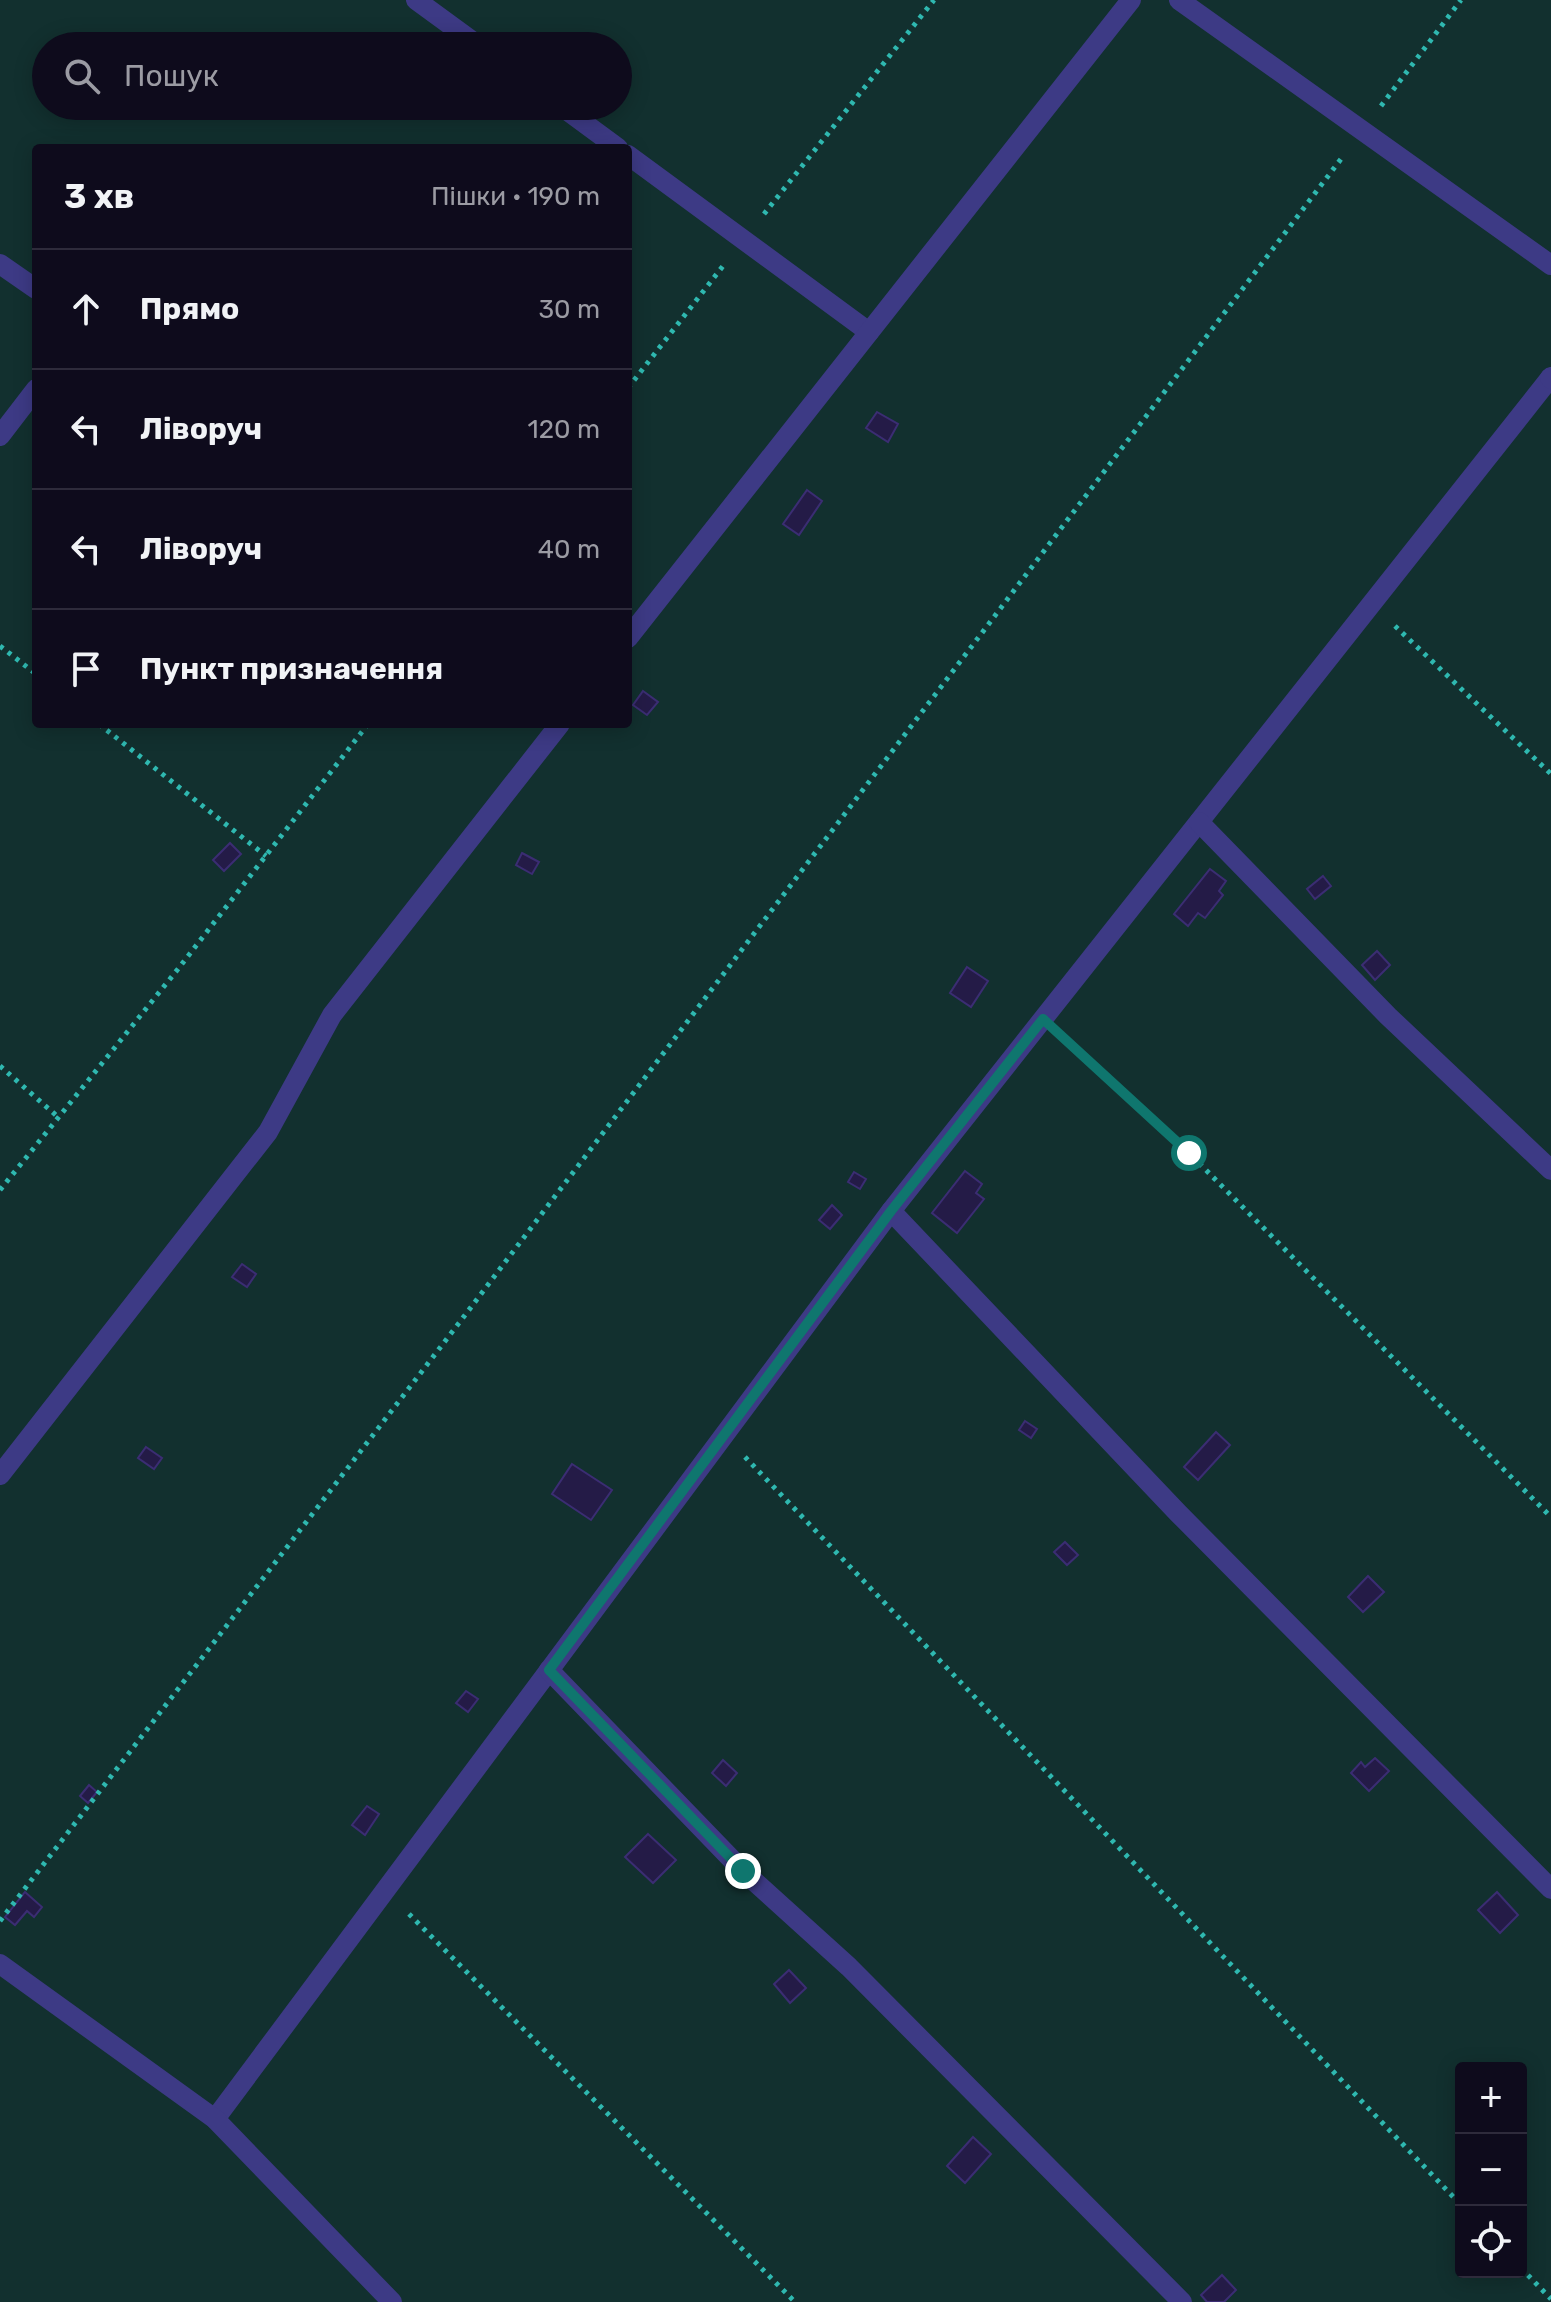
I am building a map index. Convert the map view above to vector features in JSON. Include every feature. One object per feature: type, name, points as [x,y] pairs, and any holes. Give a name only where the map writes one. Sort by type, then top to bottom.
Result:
[{"type":"street","points":[[416,0],[460,32]]},
{"type":"street","points":[[632,633],[1131,0]]},
{"type":"street","points":[[1179,0],[1551,265]]},
{"type":"street","points":[[580,120],[613,144]]},
{"type":"street","points":[[632,158],[869,332]]},
{"type":"street","points":[[0,264],[32,286]]},
{"type":"street","points":[[215,2119],[891,1211],[1551,378]]},
{"type":"street","points":[[0,436],[32,394]]},
{"type":"street","points":[[0,1475],[268,1132],[332,1015],[557,728]]},
{"type":"street","points":[[1199,822],[1388,1016],[1551,1170]]},
{"type":"street","points":[[891,1211],[1178,1513],[1551,1889]]},
{"type":"street","points":[[549,1670],[743,1871],[849,1967],[1182,2302]]},
{"type":"street","points":[[0,1964],[215,2119],[392,2302]]},
{"type":"path","points":[[632,383],[934,0]]},
{"type":"path","points":[[0,1921],[440,1348],[1461,0]]},
{"type":"path","points":[[1371,604],[1551,774]]},
{"type":"path","points":[[0,646],[32,671]]},
{"type":"path","points":[[104,728],[266,856]]},
{"type":"path","points":[[0,1190],[365,728]]},
{"type":"path","points":[[1043,1019],[1189,1153],[1551,1517]]},
{"type":"path","points":[[0,1066],[58,1117]]},
{"type":"path","points":[[724,1436],[1455,2199]]},
{"type":"path","points":[[385,1890],[795,2302]]},
{"type":"path","points":[[1527,2274],[1551,2299]]},
{"type":"green space","points":[[0,0],[1551,0],[1551,2302],[0,2302]]},
{"type":"building","points":[[877,412],[898,424],[888,442],[866,428]]},
{"type":"building","points":[[807,490],[822,501],[799,535],[783,524]]},
{"type":"building","points":[[643,691],[658,702],[647,715],[633,705]]},
{"type":"building","points":[[230,843],[241,854],[224,871],[213,860]]},
{"type":"building","points":[[522,853],[539,862],[532,874],[516,865]]},
{"type":"building","points":[[1210,869],[1226,881],[1219,891],[1223,895],[1205,918],[1198,913],[1188,926],[1174,914]]},
{"type":"building","points":[[1323,876],[1331,886],[1315,899],[1307,889]]},
{"type":"building","points":[[1377,951],[1390,965],[1375,980],[1362,965]]},
{"type":"building","points":[[967,967],[988,981],[971,1007],[950,993]]},
{"type":"building","points":[[965,1171],[982,1184],[976,1193],[984,1199],[957,1233],[932,1213]]},
{"type":"building","points":[[854,1172],[866,1179],[860,1189],[848,1182]]},
{"type":"building","points":[[832,1205],[842,1215],[830,1229],[819,1220]]},
{"type":"building","points":[[242,1264],[256,1274],[247,1287],[232,1277]]},
{"type":"building","points":[[1025,1421],[1037,1429],[1031,1438],[1019,1430]]},
{"type":"building","points":[[1216,1432],[1230,1445],[1198,1480],[1184,1467]]},
{"type":"building","points":[[146,1447],[162,1458],[154,1469],[138,1458]]},
{"type":"building","points":[[572,1464],[612,1490],[591,1520],[552,1494]]},
{"type":"building","points":[[1065,1542],[1078,1555],[1067,1565],[1054,1552]]},
{"type":"building","points":[[1368,1576],[1384,1592],[1363,1612],[1348,1597]]},
{"type":"building","points":[[466,1691],[478,1699],[468,1712],[456,1703]]},
{"type":"building","points":[[1375,1758],[1389,1771],[1369,1791],[1351,1773],[1361,1762],[1365,1767]]},
{"type":"building","points":[[723,1760],[737,1773],[726,1786],[712,1773]]},
{"type":"building","points":[[89,1785],[97,1792],[88,1803],[80,1796]]},
{"type":"building","points":[[367,1806],[379,1814],[365,1835],[352,1825]]},
{"type":"building","points":[[648,1834],[676,1860],[653,1883],[625,1857]]},
{"type":"building","points":[[25,1892],[42,1907],[34,1917],[27,1911],[15,1925],[5,1917]]},
{"type":"building","points":[[1497,1892],[1518,1915],[1500,1933],[1478,1910]]},
{"type":"building","points":[[789,1970],[806,1988],[790,2003],[774,1984]]},
{"type":"building","points":[[973,2137],[991,2154],[965,2183],[947,2166]]},
{"type":"building","points":[[1222,2275],[1236,2290],[1224,2302],[1207,2302],[1201,2295]]},
{"type":"route","points":[[743,1871],[549,1670],[891,1211],[1043,1019],[1189,1153]]}]
